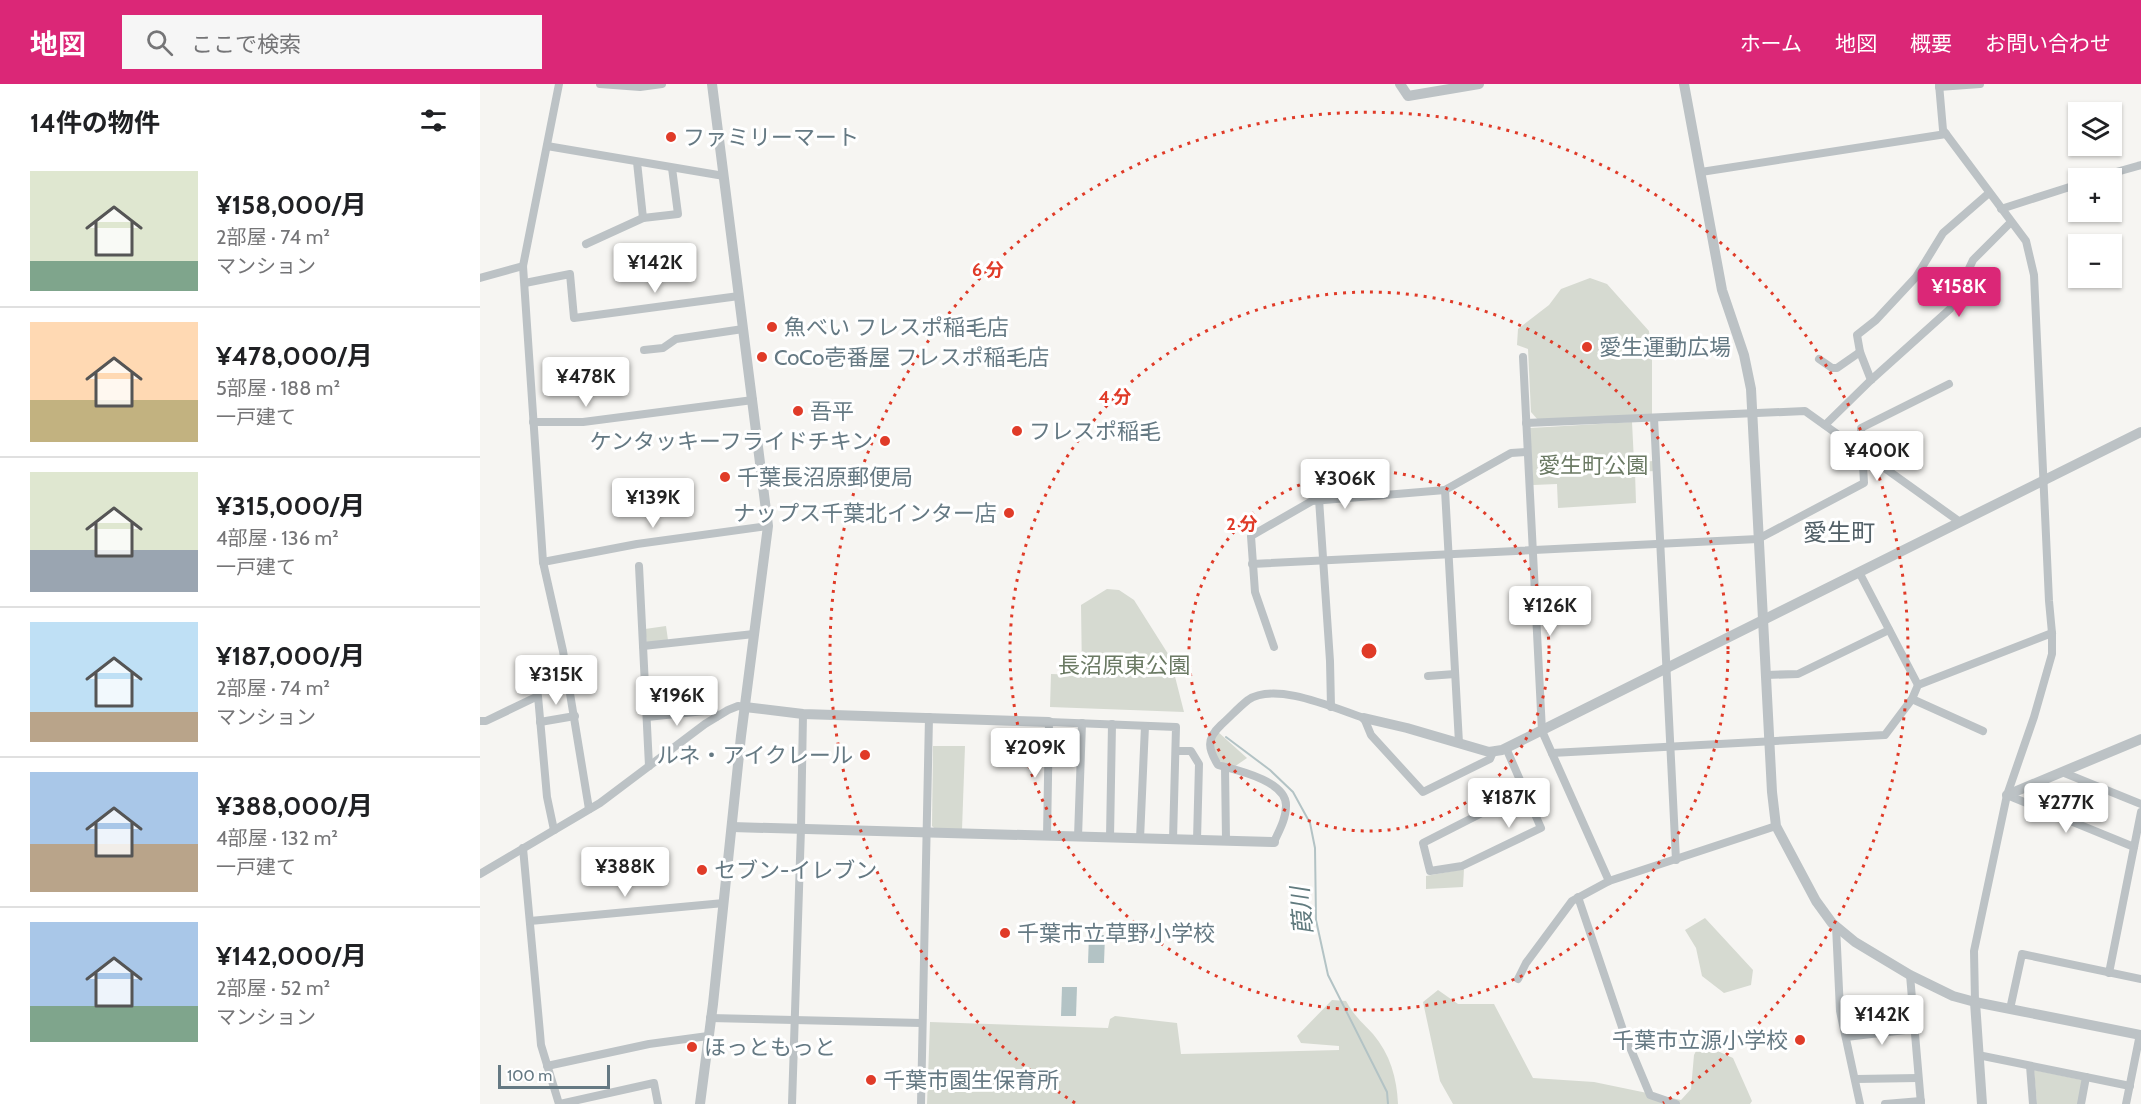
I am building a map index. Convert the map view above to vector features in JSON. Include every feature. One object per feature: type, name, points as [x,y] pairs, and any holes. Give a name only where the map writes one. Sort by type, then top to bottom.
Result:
[{"type":"street","points":[[559,84],[523,266],[543,562],[563,651],[589,808]]},
{"type":"street","points":[[600,84],[640,87],[662,84]]},
{"type":"street","points":[[700,1104],[768,526],[712,84]]},
{"type":"street","points":[[1400,84],[1408,96],[1479,84]]},
{"type":"street","points":[[1684,84],[1722,290],[1747,367],[1751,389],[1769,742],[1776,826],[1816,901],[1836,926],[1855,942],[1910,975],[1953,996],[1975,1002],[2141,1034],[2126,1104]]},
{"type":"street","points":[[1980,84],[1939,86],[1943,130],[2025,241],[2034,275],[2052,633],[2052,654],[2034,717],[2007,795],[1974,951],[1982,1104]]},
{"type":"street","points":[[1701,172],[1946,134]]},
{"type":"street","points":[[547,146],[723,176]]},
{"type":"street","points":[[637,162],[643,218]]},
{"type":"street","points":[[2122,170],[2141,165]]},
{"type":"street","points":[[586,244],[643,218],[678,214],[672,168]]},
{"type":"street","points":[[2001,209],[2068,188]]},
{"type":"street","points":[[1871,380],[1860,352],[1857,335],[1876,320],[1916,276],[1943,233],[1989,193]]},
{"type":"street","points":[[1826,425],[1871,380],[1950,309],[1973,260],[2011,222]]},
{"type":"street","points":[[480,278],[523,266]]},
{"type":"street","points":[[525,283],[570,274],[574,318],[739,296]]},
{"type":"street","points":[[644,350],[663,348],[676,339],[743,328]]},
{"type":"street","points":[[1820,359],[1832,368],[1837,368],[1860,352]]},
{"type":"street","points":[[1522,357],[1542,731],[1609,881]]},
{"type":"street","points":[[1252,564],[1758,539],[1864,483],[1861,428],[1948,384]]},
{"type":"street","points":[[533,422],[581,422],[753,400]]},
{"type":"street","points":[[1526,423],[1805,411],[1960,522]]},
{"type":"street","points":[[1654,418],[1676,860]]},
{"type":"street","points":[[732,827],[1274,842],[1285,815],[1285,798],[1266,782],[1243,771],[1218,765],[1211,753],[1210,741],[1219,727],[1249,699],[1272,694],[1306,697],[1364,718],[1493,752],[1542,731],[2141,432]]},
{"type":"street","points":[[1274,648],[1255,592],[1251,536],[1312,501],[1445,490],[1511,453],[1527,452]]},
{"type":"street","points":[[1445,490],[1459,743]]},
{"type":"street","points":[[1319,499],[1331,707]]},
{"type":"street","points":[[543,562],[638,544],[768,526]]},
{"type":"street","points":[[639,566],[649,766]]},
{"type":"street","points":[[1858,572],[1918,685]]},
{"type":"street","points":[[1766,675],[1798,674],[1889,630]]},
{"type":"street","points":[[1552,753],[1885,735],[1912,699],[1918,685],[2052,633]]},
{"type":"street","points":[[643,646],[754,634]]},
{"type":"street","points":[[1428,676],[1455,674]]},
{"type":"street","points":[[480,722],[538,696],[547,796],[554,830]]},
{"type":"street","points":[[1912,699],[1983,731]]},
{"type":"street","points":[[480,874],[600,803],[716,717],[738,706],[803,714],[1176,727],[1173,840]]},
{"type":"street","points":[[647,717],[714,710],[716,717]]},
{"type":"street","points":[[792,1104],[803,714]]},
{"type":"street","points":[[540,722],[575,716]]},
{"type":"street","points":[[921,1104],[929,717]]},
{"type":"street","points":[[1364,718],[1371,735],[1423,792],[1490,759],[1493,752]]},
{"type":"street","points":[[1047,836],[1049,722]]},
{"type":"street","points":[[1078,837],[1082,723]]},
{"type":"street","points":[[1110,838],[1112,724]]},
{"type":"street","points":[[1140,838],[1145,726]]},
{"type":"street","points":[[2007,795],[2141,739]]},
{"type":"street","points":[[1506,748],[1525,791],[1541,828],[1462,866],[1430,871],[1423,843],[1525,791]]},
{"type":"street","points":[[1176,750],[1191,751],[1199,764],[1197,840]]},
{"type":"street","points":[[1226,767],[1226,840]]},
{"type":"street","points":[[2062,772],[2141,804]]},
{"type":"street","points":[[2007,795],[2134,847]]},
{"type":"street","points":[[2109,973],[2141,812]]},
{"type":"street","points":[[1518,979],[1526,963],[1572,901],[1578,897],[1609,881],[1776,826]]},
{"type":"street","points":[[523,848],[540,1033],[559,1104],[654,1083],[658,1104]]},
{"type":"street","points":[[1578,897],[1624,1033],[1650,1095],[1676,1104]]},
{"type":"street","points":[[530,921],[724,903]]},
{"type":"street","points":[[1836,926],[1840,1011],[1860,1104]]},
{"type":"street","points":[[2010,1009],[2022,954],[2141,979]]},
{"type":"street","points":[[1886,1104],[1921,1103],[1910,975]]},
{"type":"street","points":[[710,1018],[921,1023]]},
{"type":"street","points":[[1846,1036],[1914,1029]]},
{"type":"street","points":[[547,1066],[649,1044],[708,1036]]},
{"type":"street","points":[[1978,1055],[2130,1086]]},
{"type":"street","points":[[2030,1066],[2033,1104]]},
{"type":"street","points":[[2081,1104],[2086,1077]]},
{"type":"street","points":[[1857,1083],[1918,1078]]},
{"type":"green space","name":"愛生運動広場","points":[[1590,278],[1607,284],[1649,331],[1652,360],[1652,416],[1538,420],[1531,412],[1528,349],[1517,345],[1518,329],[1549,305],[1561,289]]},
{"type":"green space","name":"愛生町公園","points":[[1632,422],[1634,462],[1654,461],[1655,471],[1635,472],[1636,503],[1558,508],[1557,484],[1533,485],[1530,428]]},
{"type":"green space","name":"長沼原東公園","points":[[1107,589],[1119,590],[1134,600],[1170,657],[1184,712],[1050,707],[1051,674],[1082,675],[1081,605]]},
{"type":"green space","points":[[666,626],[668,640],[647,643],[645,629]]},
{"type":"green space","points":[[1218,732],[1247,758],[1234,767],[1218,759],[1213,745]]},
{"type":"green space","points":[[933,746],[965,746],[962,830],[935,829],[932,826]]},
{"type":"green space","points":[[1464,869],[1463,887],[1426,889],[1426,876]]},
{"type":"green space","points":[[1705,918],[1753,970],[1751,985],[1724,993],[1702,976],[1696,948],[1685,930]]},
{"type":"green space","points":[[1438,990],[1458,1004],[1494,1004],[1533,1078],[1594,1082],[1681,1100],[1691,1089],[1694,1055],[1700,1043],[1733,1058],[1752,1101],[1750,1104],[1453,1104],[1440,1081],[1423,1002]]},
{"type":"green space","points":[[1332,1000],[1346,1001],[1379,1042],[1392,1067],[1398,1104],[927,1104],[930,1022],[1108,1028],[1110,1019],[1115,1016],[1177,1023],[1181,1054],[1339,1050],[1339,1046],[1301,1043],[1297,1036]]},
{"type":"green space","points":[[2034,1070],[2082,1080],[2078,1104],[2037,1104]]},
{"type":"shaded area","points":[[1089,935],[1105,935],[1104,963],[1088,963]]},
{"type":"shaded area","points":[[1062,987],[1077,987],[1076,1016],[1061,1016]]},
{"type":"waterway","name":"葭川","points":[[1226,737],[1270,770],[1293,792],[1310,823],[1315,848],[1316,920],[1328,975],[1387,1092],[1388,1104]]},
{"type":"place","name":"ファミリーマート","points":[[671,137]]},
{"type":"place","name":"魚べい フレスポ稲毛店","points":[[772,327]]},
{"type":"place","name":"愛生運動広場","points":[[1587,347]]},
{"type":"place","name":"CoCo壱番屋 フレスポ稲毛店","points":[[762,357]]},
{"type":"place","name":"吾平","points":[[798,411]]},
{"type":"place","name":"フレスポ稲毛","points":[[1017,431]]},
{"type":"place","name":"ケンタッキーフライドチキン","points":[[885,441]]},
{"type":"place","name":"千葉長沼原郵便局","points":[[725,477]]},
{"type":"place","name":"ナップス千葉北インター店","points":[[1009,513]]},
{"type":"place","name":"ルネ・アイクレール","points":[[865,755]]},
{"type":"place","name":"セブン-イレブン","points":[[702,870]]},
{"type":"place","name":"千葉市立草野小学校","points":[[1005,933]]},
{"type":"place","name":"千葉市立源小学校","points":[[1800,1040]]},
{"type":"place","name":"ほっともっと","points":[[692,1047]]},
{"type":"place","name":"千葉市園生保育所","points":[[871,1080]]},
{"type":"district","name":"愛生町","points":[[1839,533]]}]
